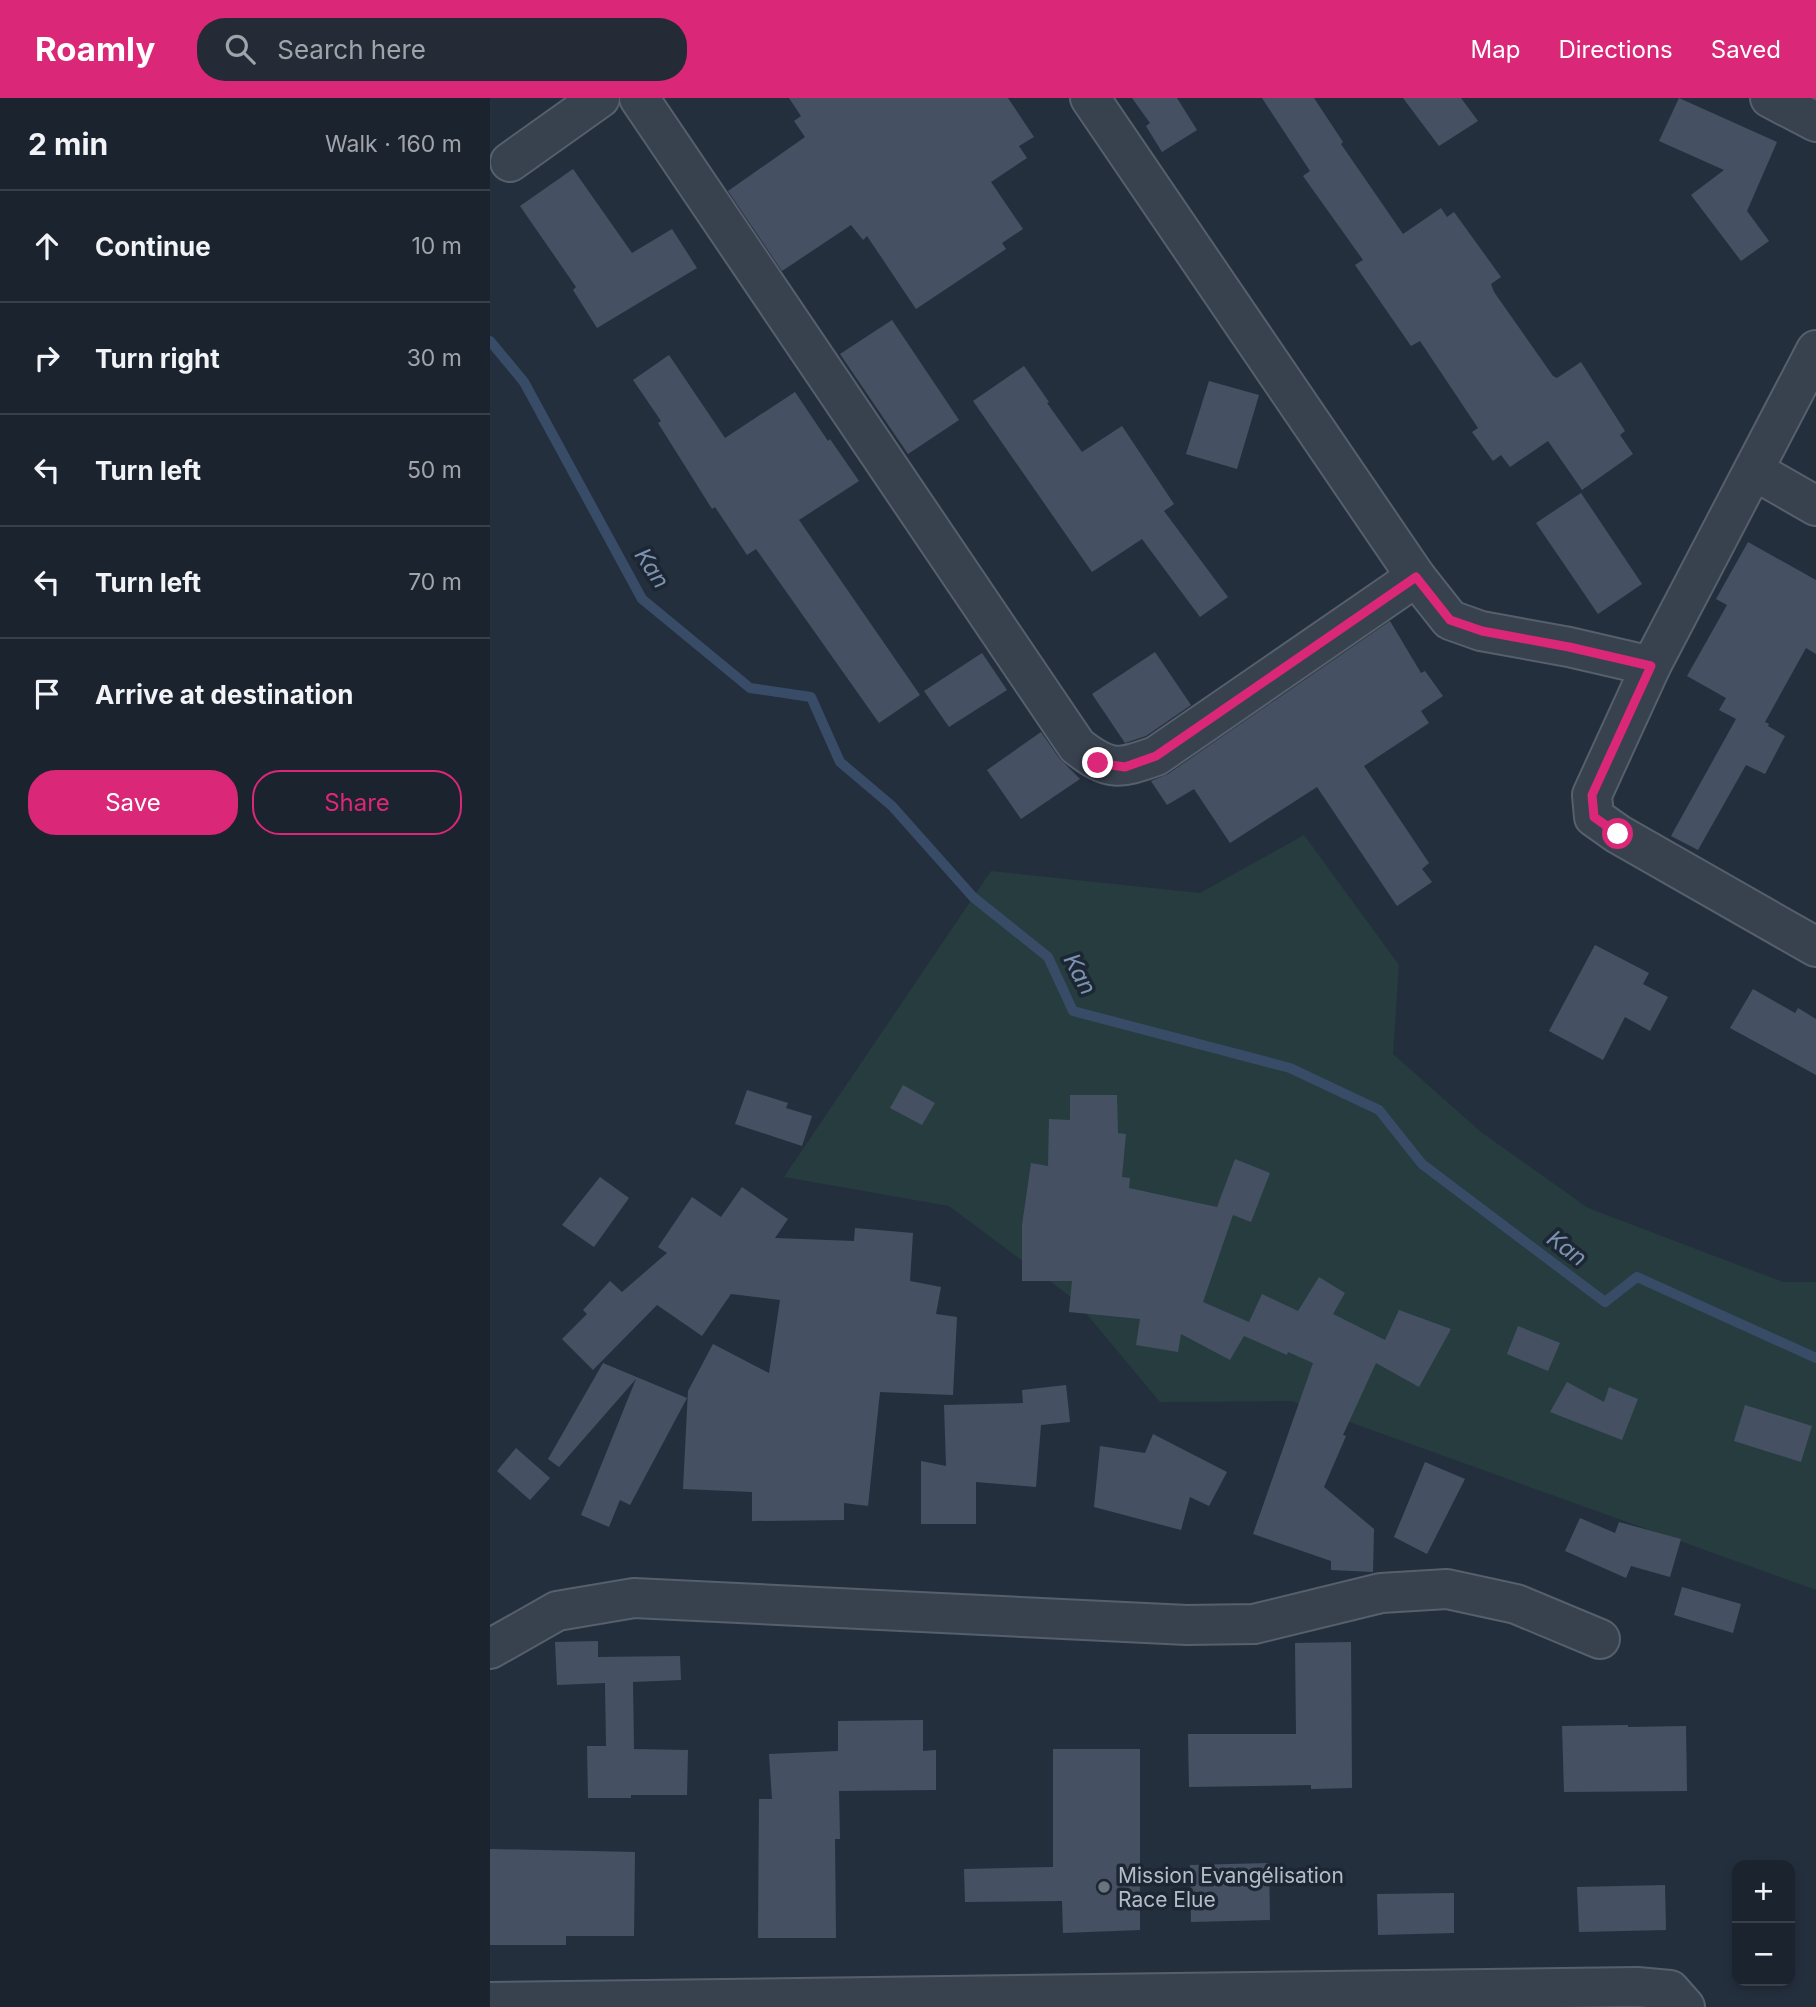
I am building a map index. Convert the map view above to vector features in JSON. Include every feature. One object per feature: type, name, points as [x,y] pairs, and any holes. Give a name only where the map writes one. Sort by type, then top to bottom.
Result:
[{"type":"street","points":[[510,162],[600,98]]},
{"type":"street","points":[[639,98],[1077,746],[1098,763],[1125,767],[1156,756],[1416,577]]},
{"type":"street","points":[[1090,98],[1416,577],[1450,620],[1482,631],[1651,666]]},
{"type":"street","points":[[1770,98],[1816,122]]},
{"type":"street","points":[[1816,350],[1651,666],[1592,795],[1594,817],[1618,834],[1816,947]]},
{"type":"street","points":[[1755,471],[1816,506]]},
{"type":"street","points":[[490,1649],[557,1611],[634,1598],[1187,1625],[1254,1624],[1381,1593],[1447,1588],[1516,1604],[1600,1639]]},
{"type":"street","points":[[490,2002],[1637,1987],[1670,1990],[1685,2007]]},
{"type":"green space","points":[[1304,835],[1399,965],[1393,1054],[1481,1132],[1588,1208],[1783,1282],[1816,1282],[1816,1590],[1291,1401],[1160,1402],[1075,1300],[949,1206],[784,1177],[991,871],[1200,893]]},
{"type":"building","points":[[789,98],[1008,98],[1034,137],[1019,146],[1027,158],[991,182],[1023,229],[1002,243],[1006,249],[916,309],[867,236],[863,240],[851,225],[782,271],[728,191],[805,137],[794,121],[801,116]]},
{"type":"building","points":[[1132,98],[1177,98],[1197,130],[1162,152],[1146,126],[1150,123]]},
{"type":"building","points":[[1262,98],[1314,98],[1343,142],[1341,144],[1403,234],[1441,208],[1447,217],[1454,212],[1501,277],[1491,284],[1494,292],[1553,376],[1557,378],[1581,362],[1625,431],[1620,435],[1633,454],[1582,490],[1548,441],[1510,467],[1501,455],[1493,461],[1472,432],[1478,428],[1420,341],[1411,346],[1355,265],[1363,260],[1303,176],[1310,171]]},
{"type":"building","points":[[1403,98],[1461,98],[1478,121],[1439,146]]},
{"type":"building","points":[[1679,98],[1777,142],[1747,211],[1769,241],[1741,261],[1691,195],[1724,170],[1659,141]]},
{"type":"building","points":[[573,169],[632,253],[672,229],[697,268],[597,328],[573,290],[576,287],[520,206]]},
{"type":"building","points":[[892,320],[959,420],[908,454],[840,354]]},
{"type":"building","points":[[669,355],[725,438],[795,392],[859,481],[799,520],[920,695],[879,723],[756,549],[747,555],[715,507],[712,509],[658,423],[661,421],[633,380]]},
{"type":"building","points":[[1024,366],[1082,452],[1122,426],[1174,504],[1164,511],[1228,597],[1200,617],[1142,539],[1092,572],[973,401]]},
{"type":"building","points":[[1209,381],[1259,395],[1237,469],[1186,454]]},
{"type":"building","points":[[1581,493],[1642,584],[1598,614],[1536,523]]},
{"type":"building","points":[[1748,542],[1816,580],[1816,654],[1806,648],[1765,722],[1785,736],[1765,774],[1746,765],[1698,850],[1671,836],[1736,719],[1719,710],[1726,698],[1687,676],[1727,605],[1716,599]]},
{"type":"building","points":[[1390,621],[1421,673],[1425,671],[1443,696],[1421,711],[1429,723],[1364,766],[1429,863],[1422,869],[1432,882],[1397,906],[1317,787],[1230,843],[1194,789],[1167,805],[1151,781],[1168,774]]},
{"type":"building","points":[[1155,652],[1191,705],[1146,736],[1125,743],[1092,694]]},
{"type":"building","points":[[982,653],[1007,690],[949,727],[924,691]]},
{"type":"building","points":[[1041,732],[1059,758],[1080,779],[1021,819],[987,770]]},
{"type":"building","points":[[1595,945],[1649,973],[1643,984],[1668,997],[1650,1031],[1625,1017],[1603,1060],[1549,1031]]},
{"type":"building","points":[[1753,989],[1795,1013],[1798,1008],[1816,1019],[1816,1075],[1730,1028]]},
{"type":"building","points":[[903,1085],[935,1103],[922,1125],[890,1108]]},
{"type":"building","points":[[747,1090],[788,1103],[786,1108],[812,1116],[802,1146],[735,1124]]},
{"type":"building","points":[[1070,1095],[1117,1095],[1118,1133],[1126,1134],[1122,1177],[1130,1178],[1129,1188],[1217,1207],[1235,1159],[1270,1173],[1251,1222],[1233,1215],[1203,1302],[1249,1322],[1262,1294],[1298,1311],[1319,1277],[1345,1293],[1333,1314],[1385,1340],[1399,1310],[1451,1329],[1419,1387],[1376,1363],[1343,1435],[1346,1436],[1324,1487],[1374,1529],[1373,1572],[1331,1570],[1331,1561],[1253,1534],[1313,1363],[1244,1336],[1230,1360],[1181,1334],[1178,1352],[1136,1345],[1140,1319],[1069,1312],[1072,1281],[1022,1281],[1022,1225],[1031,1163],[1048,1166],[1049,1119],[1070,1120]]},
{"type":"building","points":[[600,1177],[629,1198],[594,1247],[562,1225]]},
{"type":"building","points":[[742,1187],[788,1219],[775,1238],[854,1241],[855,1228],[913,1233],[910,1281],[941,1287],[936,1314],[957,1317],[953,1395],[880,1392],[868,1506],[844,1503],[844,1520],[752,1521],[752,1492],[683,1489],[688,1391],[713,1344],[769,1373],[780,1300],[731,1294],[702,1336],[657,1305],[593,1370],[562,1339],[587,1314],[583,1310],[610,1281],[622,1292],[667,1253],[658,1247],[692,1197],[721,1217]]},
{"type":"building","points":[[1518,1326],[1560,1343],[1548,1371],[1507,1354]]},
{"type":"building","points":[[603,1363],[687,1398],[630,1505],[620,1500],[609,1527],[581,1515],[636,1379],[559,1467],[548,1459]]},
{"type":"building","points":[[1567,1382],[1604,1402],[1609,1387],[1638,1399],[1622,1440],[1550,1412]]},
{"type":"building","points":[[1066,1385],[1070,1422],[1041,1425],[1036,1487],[976,1482],[976,1524],[921,1524],[921,1461],[946,1466],[944,1405],[1023,1403],[1022,1390]]},
{"type":"building","points":[[1745,1405],[1812,1426],[1801,1462],[1734,1441]]},
{"type":"building","points":[[1153,1434],[1227,1472],[1209,1506],[1190,1497],[1181,1530],[1094,1507],[1100,1446],[1145,1453]]},
{"type":"building","points":[[516,1448],[550,1478],[530,1500],[497,1471]]},
{"type":"building","points":[[1425,1462],[1465,1479],[1427,1554],[1394,1537]]},
{"type":"building","points":[[1580,1518],[1615,1533],[1619,1522],[1681,1539],[1670,1577],[1631,1566],[1626,1578],[1565,1551]]},
{"type":"building","points":[[1682,1587],[1741,1604],[1733,1633],[1674,1615]]},
{"type":"building","points":[[598,1641],[598,1657],[680,1656],[681,1680],[633,1682],[634,1749],[688,1750],[687,1795],[588,1798],[587,1746],[606,1746],[605,1683],[557,1685],[555,1642]]},
{"type":"building","points":[[1351,1642],[1352,1788],[1311,1789],[1311,1785],[1189,1787],[1188,1734],[1296,1734],[1295,1643]]},
{"type":"building","points":[[923,1720],[923,1751],[936,1750],[936,1790],[839,1791],[840,1839],[835,1839],[836,1938],[758,1938],[759,1799],[772,1799],[769,1754],[838,1751],[838,1721]]},
{"type":"building","points":[[1562,1726],[1686,1726],[1687,1791],[1564,1792]]},
{"type":"building","points":[[1053,1749],[1140,1749],[1140,1930],[1063,1933],[1062,1901],[965,1902],[964,1869],[1053,1867]]},
{"type":"building","points":[[490,1849],[635,1852],[634,1936],[566,1936],[566,1945],[490,1945]]},
{"type":"building","points":[[1269,1863],[1270,1920],[1191,1922],[1190,1865]]},
{"type":"building","points":[[1665,1885],[1666,1930],[1579,1932],[1577,1887]]},
{"type":"building","points":[[1454,1893],[1454,1933],[1378,1935],[1377,1894]]},
{"type":"waterway","name":"Kan","points":[[490,341],[524,382],[642,599],[750,688],[811,697],[840,762],[892,806],[973,897],[1048,957],[1073,1011],[1290,1068],[1379,1110],[1422,1164],[1605,1302],[1637,1277],[1816,1358]]},
{"type":"place","name":"Mission Evangélisation Race Elue","points":[[1104,1887]]},
{"type":"route","points":[[1098,763],[1125,767],[1156,756],[1416,577],[1450,620],[1482,631],[1651,666],[1592,795],[1594,817],[1618,834]]}]
